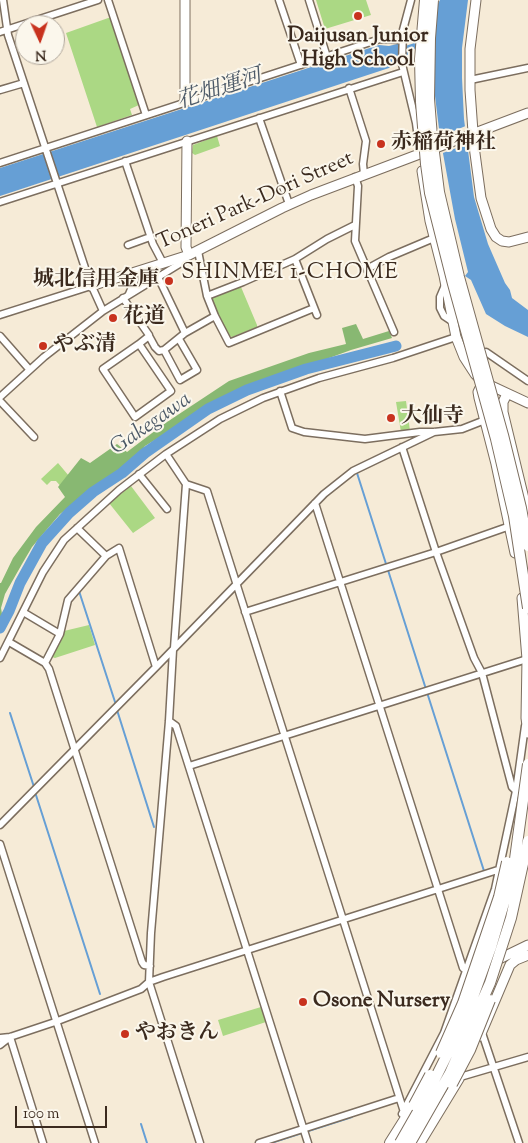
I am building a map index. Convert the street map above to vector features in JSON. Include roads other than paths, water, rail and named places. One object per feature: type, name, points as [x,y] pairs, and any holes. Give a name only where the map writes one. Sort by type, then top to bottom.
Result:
[{"type":"highway","points":[[424,0],[420,59],[421,102],[430,193],[496,439],[514,516],[528,608]]},
{"type":"highway","points":[[434,0],[430,38],[429,99],[439,192],[459,277],[503,435],[521,508],[528,546]]},
{"type":"highway","points":[[390,1143],[432,1073],[463,1004],[499,897],[517,816],[523,774],[528,758]]},
{"type":"highway","points":[[400,1143],[424,1101],[455,1039],[469,1008],[491,947],[501,917],[513,868],[528,764]]},
{"type":"highway","points":[[410,1143],[450,1073],[490,983],[511,918],[528,841]]},
{"type":"highway","points":[[416,1143],[435,1115],[470,1050],[484,1017],[519,912],[526,881],[528,861]]},
{"type":"main road","points":[[185,0],[185,102]]},
{"type":"main road","points":[[476,0],[470,49],[470,134],[479,186],[491,229],[496,237],[505,242],[528,237]]},
{"type":"main road","name":"Toneri Park-Dori Street","points":[[91,286],[188,256],[289,204],[528,112]]},
{"type":"main road","points":[[187,141],[186,247],[188,256]]},
{"type":"main road","points":[[420,154],[426,202],[446,283],[456,337],[464,357],[475,374],[483,382],[528,403]]},
{"type":"main road","points":[[483,382],[478,394],[525,587],[526,718],[528,733]]},
{"type":"main road","points":[[483,382],[511,441]]},
{"type":"main road","points":[[506,394],[502,407],[526,494],[528,515]]},
{"type":"main road","points":[[496,464],[516,460]]},
{"type":"main road","points":[[394,1143],[435,1063],[459,1024],[477,977],[489,964],[528,945]]},
{"type":"main road","points":[[420,1143],[460,1077],[482,1033],[510,965],[528,955]]},
{"type":"street","points":[[3,0],[4,31],[24,82],[91,286],[103,311]]},
{"type":"street","points":[[4,31],[78,3],[98,0]]},
{"type":"street","points":[[108,0],[146,115]]},
{"type":"street","points":[[280,0],[301,65]]},
{"type":"street","points":[[309,0],[327,57]]},
{"type":"street","points":[[411,0],[401,41],[402,68],[416,123],[420,154]]},
{"type":"street","points":[[0,163],[380,40],[401,41]]},
{"type":"street","points":[[0,202],[56,182],[349,88],[402,68]]},
{"type":"street","points":[[470,80],[528,68]]},
{"type":"street","points":[[0,90],[24,82]]},
{"type":"street","points":[[349,88],[366,141],[358,186],[355,241],[394,332]]},
{"type":"street","points":[[259,118],[289,204]]},
{"type":"street","points":[[125,161],[150,237],[162,263]]},
{"type":"street","points":[[207,296],[295,258],[327,239],[356,226]]},
{"type":"street","points":[[128,245],[150,237]]},
{"type":"street","points":[[367,269],[389,257],[434,238]]},
{"type":"street","points":[[198,251],[207,296],[228,343],[316,312],[295,258]]},
{"type":"street","points":[[0,397],[29,369],[103,311],[181,263],[188,256]]},
{"type":"street","points":[[126,296],[135,280],[132,273]]},
{"type":"street","points":[[158,277],[185,333]]},
{"type":"street","name":"Toneri Park-Dori Street","points":[[0,315],[91,286]]},
{"type":"street","points":[[126,296],[159,350],[164,350],[185,333],[215,316]]},
{"type":"street","points":[[0,336],[29,369]]},
{"type":"street","points":[[139,344],[171,391],[135,417],[103,369],[149,336]]},
{"type":"street","points":[[0,658],[51,559],[64,540],[139,474],[166,454],[220,419],[280,391],[319,378],[427,348],[456,337]]},
{"type":"street","points":[[164,350],[180,380],[197,370],[179,339]]},
{"type":"street","points":[[464,357],[486,352],[528,381]]},
{"type":"street","points":[[280,391],[292,428],[304,432],[365,439],[462,429],[485,420]]},
{"type":"street","points":[[0,401],[34,437]]},
{"type":"street","points":[[0,825],[174,649],[315,502],[353,471],[434,432]]},
{"type":"street","points":[[402,447],[436,552],[474,658],[482,672],[512,787],[516,791]]},
{"type":"street","points":[[166,454],[186,484],[149,982],[200,1143]]},
{"type":"street","points":[[139,474],[167,509]]},
{"type":"street","points":[[186,484],[207,491],[404,1112]]},
{"type":"street","points":[[315,502],[463,968],[467,971]]},
{"type":"street","points":[[245,612],[436,552],[510,526]]},
{"type":"street","points":[[77,528],[106,556]]},
{"type":"street","points":[[45,664],[60,634],[68,600],[106,556],[119,548],[156,667]]},
{"type":"street","points":[[23,612],[60,634]]},
{"type":"street","points":[[9,642],[45,664],[49,670],[142,962],[144,965],[150,966]]},
{"type":"street","points":[[188,766],[527,659]]},
{"type":"street","points":[[384,1143],[435,1063],[501,870],[516,791],[526,718]]},
{"type":"street","points":[[169,721],[176,726],[308,1143]]},
{"type":"street","points":[[0,844],[95,1143]]},
{"type":"street","points":[[0,1038],[10,1037],[55,1022],[141,989],[149,982],[528,861]]},
{"type":"street","points":[[482,1033],[519,1143]]},
{"type":"street","points":[[0,1045],[10,1037]]},
{"type":"street","points":[[10,1037],[43,1143]]},
{"type":"street","points":[[460,1077],[528,1057]]},
{"type":"street","points":[[259,1143],[399,1098]]},
{"type":"water","points":[[440,0],[468,0],[462,48],[462,78],[464,119],[474,197],[488,244],[512,298],[528,310],[528,337],[486,314],[471,280],[465,276],[468,272],[455,219],[440,137],[435,96],[435,69],[433,64],[416,51],[412,40],[425,29]]},
{"type":"water","points":[[405,42],[410,54],[395,62],[389,68],[0,196],[0,168],[379,45],[389,46]]},
{"type":"waterway","name":"花畑運河","points":[[399,51],[421,44]]},
{"type":"waterway","name":"Gakegawa","points":[[0,628],[20,583],[42,543],[69,513],[93,492],[122,473],[145,453],[208,409],[247,390],[306,369],[396,346]]},
{"type":"waterway","points":[[357,473],[484,871]]},
{"type":"waterway","points":[[79,591],[116,705]]},
{"type":"waterway","points":[[117,710],[154,827]]},
{"type":"waterway","points":[[10,713],[34,787]]},
{"type":"waterway","points":[[35,792],[100,994]]},
{"type":"waterway","points":[[271,1143],[352,1117]]},
{"type":"waterway","points":[[141,1124],[147,1143]]},
{"type":"place","name":"Daijusan Junior High School","points":[[358,16]]},
{"type":"place","name":"赤稲荷神社","points":[[381,144]]},
{"type":"place","name":"城北信用金庫","points":[[169,281]]},
{"type":"place","name":"花道","points":[[113,318]]},
{"type":"place","name":"やぶ清","points":[[43,346]]},
{"type":"place","name":"大仙寺","points":[[391,418]]},
{"type":"place","name":"Osone Nursery","points":[[303,1002]]},
{"type":"place","name":"やおきん","points":[[125,1034]]},
{"type":"district","name":"SHINMEI 1-CHOME","points":[[290,274]]}]
